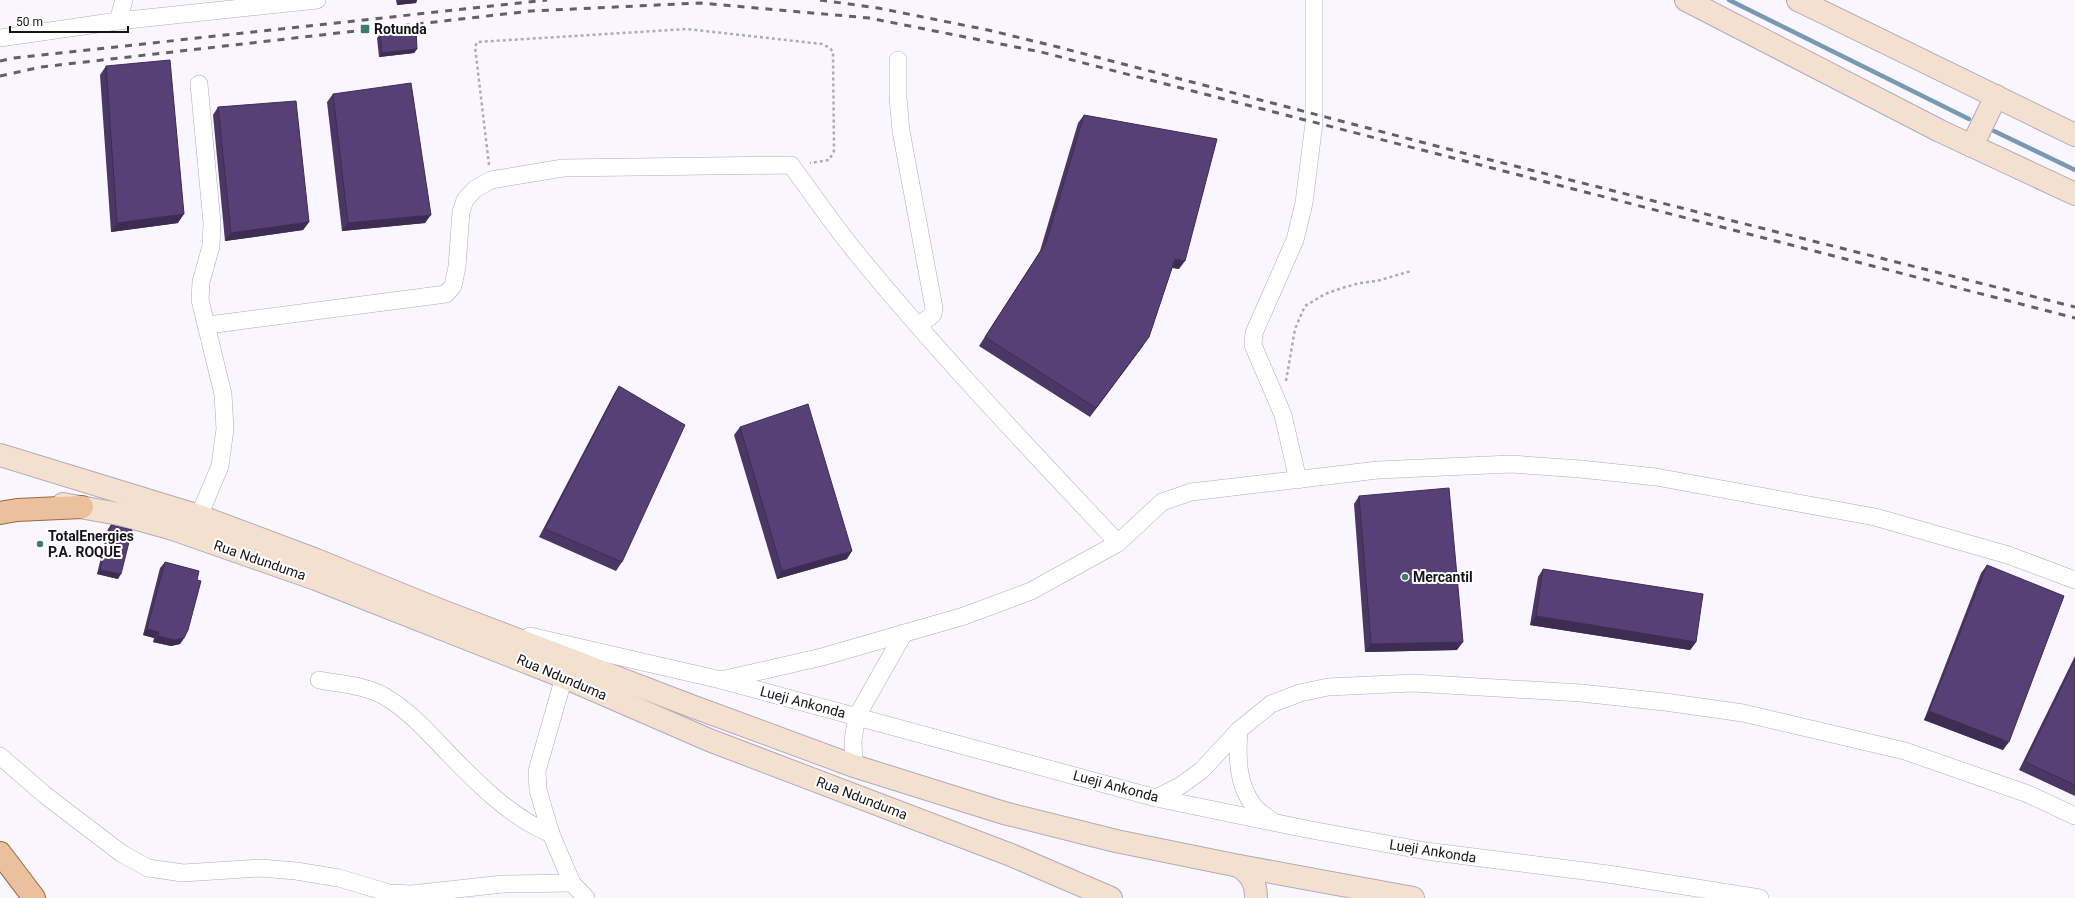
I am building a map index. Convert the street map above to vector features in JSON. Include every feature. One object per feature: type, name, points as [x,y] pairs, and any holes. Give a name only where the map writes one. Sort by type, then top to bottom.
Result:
[{"type":"main road","points":[[1686,0],[1972,146],[2075,194]]},
{"type":"main road","points":[[1798,0],[2075,134]]},
{"type":"main road","points":[[1972,146],[1996,96]]},
{"type":"main road","name":"Rua Ndunduma","points":[[0,455],[199,516],[314,559],[694,707],[854,766],[1004,813],[1116,841],[1239,866]]},
{"type":"main road","name":"Rua Ndunduma","points":[[0,502],[51,502],[119,514],[173,529],[308,576],[564,677],[709,740],[1011,855],[1109,898]]},
{"type":"main road","points":[[0,513],[17,510],[82,507]]},
{"type":"main road","points":[[0,853],[34,898]]},
{"type":"main road","points":[[1239,866],[1250,874],[1255,884],[1256,898]]},
{"type":"main road","points":[[1239,866],[1413,898]]},
{"type":"street","points":[[118,21],[124,0]]},
{"type":"street","points":[[0,38],[118,21],[317,0]]},
{"type":"street","points":[[1298,480],[1277,399],[1253,346],[1254,333],[1295,240],[1304,203],[1314,123],[1314,0]]},
{"type":"street","points":[[898,60],[898,98],[901,131],[934,308],[933,314],[919,326]]},
{"type":"street","points":[[199,84],[212,223],[211,246],[201,282],[200,300],[208,325],[223,394],[225,429],[220,466],[199,516]]},
{"type":"street","points":[[208,325],[446,294],[453,286],[457,267],[461,212],[465,200],[475,189],[491,180],[563,168],[791,165],[857,254],[919,326],[976,391],[1118,542]]},
{"type":"street","points":[[721,680],[822,657],[964,616],[1031,591],[1118,542],[1162,502],[1172,497],[1191,492],[1378,470],[1511,464],[1656,477],[1875,517],[2008,555],[2075,580]]},
{"type":"street","name":"Lueji Ankonda","points":[[481,625],[721,680],[1156,798],[1275,823],[1426,851],[1608,874],[1760,898]]},
{"type":"street","points":[[854,766],[853,740],[857,716],[904,633]]},
{"type":"street","points":[[564,677],[537,771],[538,790],[551,834],[572,883],[586,898]]},
{"type":"street","points":[[319,680],[372,691],[384,696],[414,717],[479,783],[531,825],[551,834]]},
{"type":"street","points":[[1156,798],[1180,786],[1202,770],[1239,730],[1271,704],[1300,693],[1328,687],[1413,683],[1581,693],[1666,702],[1743,713],[1905,751],[2028,794],[2075,816]]},
{"type":"street","points":[[1239,730],[1239,773],[1244,790],[1254,807],[1275,823]]},
{"type":"street","points":[[0,756],[45,795],[121,853],[148,868],[182,873],[234,868],[282,870],[339,878],[389,893],[412,894],[503,884],[572,883]]},
{"type":"path","points":[[491,180],[475,47],[477,42],[687,29],[822,44],[830,48],[833,52],[834,151],[829,160],[824,162],[791,165]]},
{"type":"path","points":[[1277,399],[1285,388],[1295,330],[1306,306],[1319,297],[1342,288],[1360,282],[1377,281],[1411,270]]},
{"type":"building","points":[[416,29],[417,49],[382,53],[380,34]]},
{"type":"building","points":[[170,60],[184,214],[117,223],[106,66]]},
{"type":"building","points":[[411,83],[431,215],[348,223],[333,94]]},
{"type":"building","points":[[296,101],[309,222],[231,233],[218,107]]},
{"type":"building","points":[[1084,115],[1217,139],[1185,261],[1175,259],[1149,337],[1096,408],[985,337],[1046,243]]},
{"type":"building","points":[[619,386],[685,425],[622,562],[545,529]]},
{"type":"building","points":[[808,404],[852,551],[782,571],[740,427]]},
{"type":"building","name":"Mercantil","points":[[1449,488],[1463,642],[1371,644],[1359,496]]},
{"type":"building","points":[[111,525],[132,530],[121,574],[100,570]]},
{"type":"building","points":[[165,562],[199,571],[197,580],[201,581],[188,630],[184,638],[175,640],[158,636],[159,632],[147,629]]},
{"type":"building","points":[[1987,565],[2064,596],[2009,742],[1929,711]]},
{"type":"building","points":[[1543,569],[1703,594],[1696,642],[1536,616]]},
{"type":"building","points":[[2075,660],[2075,785],[2025,762]]},
{"type":"waterway","points":[[1729,0],[1969,119]]},
{"type":"waterway","points":[[1994,131],[2075,170]]},
{"type":"railway","points":[[0,61],[14,58],[547,0]]},
{"type":"railway","points":[[820,0],[878,8],[988,30],[1058,47],[1467,154],[2075,307]]},
{"type":"railway","points":[[0,76],[41,67],[531,11],[700,3],[869,18],[1041,52],[2075,318]]},
{"type":"place","name":"Rotunda","points":[[365,29]]},
{"type":"place","name":"TotalEnergies P.A. ROQUE","points":[[40,544]]},
{"type":"place","name":"Mercantil","points":[[1405,577]]}]
